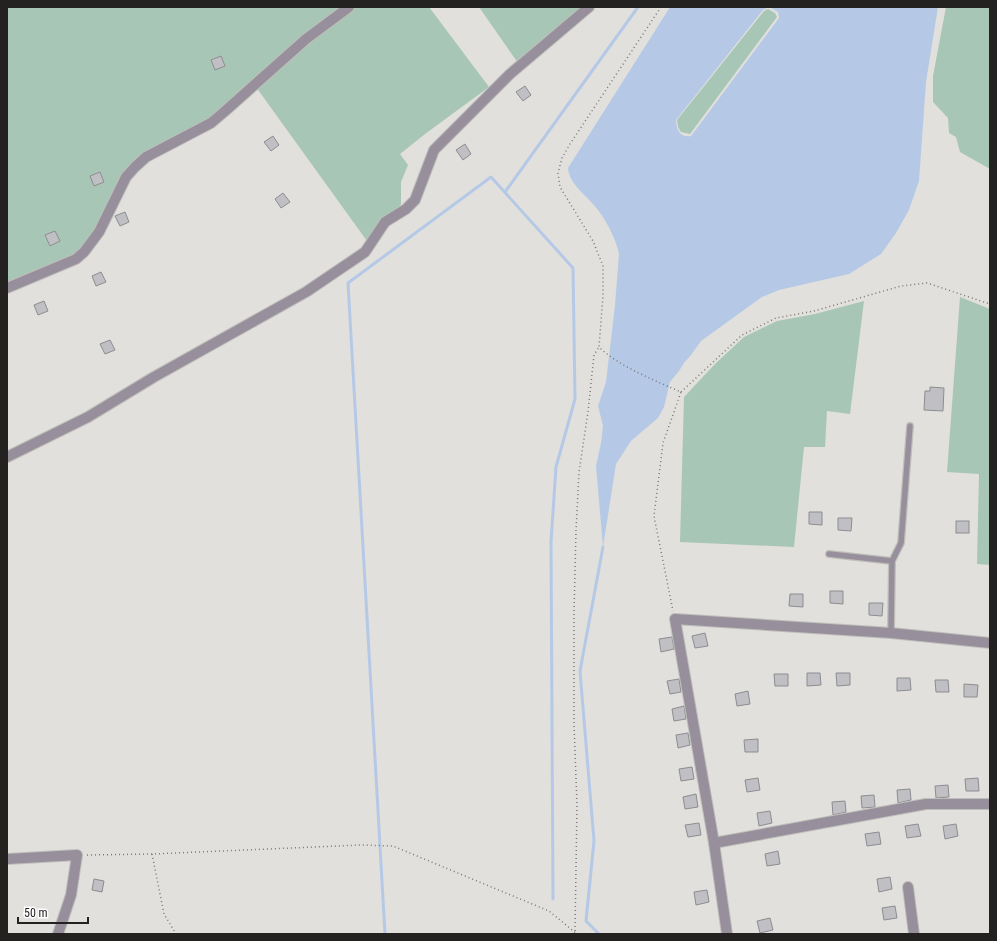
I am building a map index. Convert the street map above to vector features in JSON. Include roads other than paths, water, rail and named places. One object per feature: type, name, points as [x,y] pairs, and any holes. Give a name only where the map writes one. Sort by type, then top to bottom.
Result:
[{"type":"street","points":[[7,288],[76,259],[84,252],[99,232],[126,177],[135,167],[146,157],[211,122],[306,39],[349,7]]},
{"type":"street","points":[[7,456],[88,417],[154,377],[306,292],[365,252],[385,222],[406,209],[414,200],[434,150],[510,74],[589,7]]},
{"type":"street","points":[[727,934],[714,843],[675,619],[891,633],[990,644]]},
{"type":"street","points":[[714,843],[926,804],[990,804]]},
{"type":"street","points":[[7,859],[77,855],[71,894],[58,934]]},
{"type":"street","points":[[908,887],[914,934]]},
{"type":"lane","points":[[891,633],[892,561],[900,543],[910,426]]},
{"type":"lane","points":[[829,554],[892,561]]},
{"type":"water","points":[[670,7],[769,7],[938,7],[926,82],[919,181],[909,210],[896,233],[881,254],[849,274],[779,290],[762,297],[701,341],[670,382],[664,407],[658,418],[631,441],[616,464],[603,547],[596,466],[603,426],[598,406],[606,382],[619,254],[611,231],[605,220],[594,205],[575,185],[569,174],[568,168]],"holes":[[[769,7],[778,12],[779,18],[691,136],[684,136],[681,134],[678,130],[676,120],[763,10]]]},
{"type":"waterway","points":[[505,192],[638,7]]},
{"type":"waterway","points":[[385,934],[348,283],[491,177],[573,268],[575,399],[556,467],[551,542],[553,899]]},
{"type":"waterway","points":[[599,934],[586,921],[594,841],[580,671],[603,547]]}]
